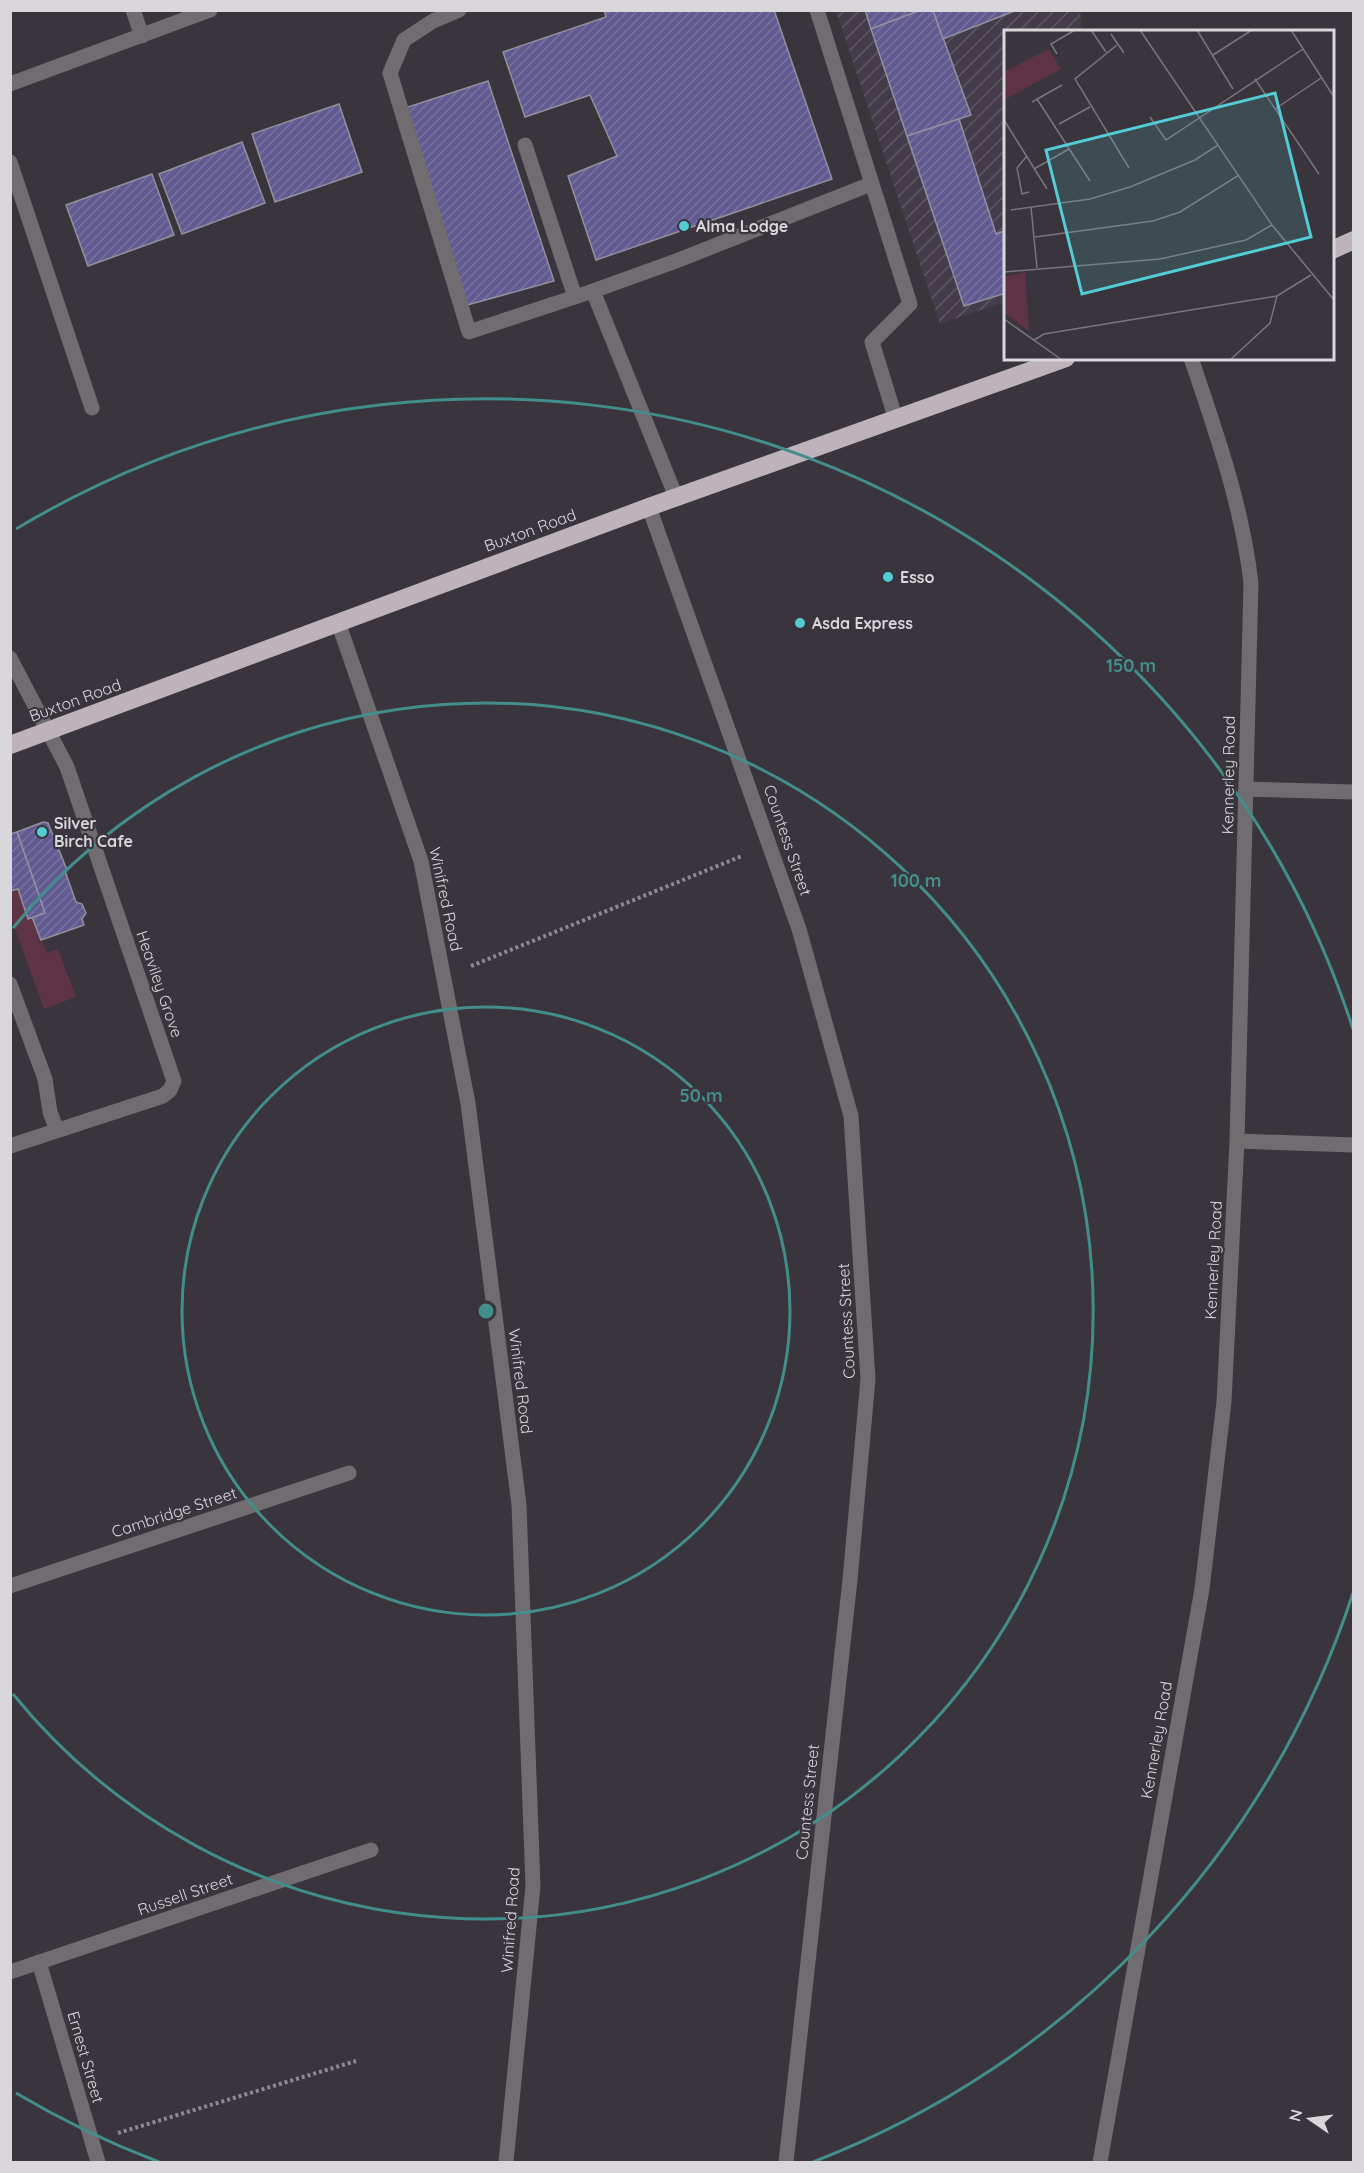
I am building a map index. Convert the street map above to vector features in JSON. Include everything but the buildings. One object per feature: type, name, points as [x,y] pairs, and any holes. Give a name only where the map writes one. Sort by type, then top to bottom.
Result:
[{"type":"highway","points":[[1334,249],[1353,240]]},
{"type":"highway","name":"Buxton Road","points":[[10,745],[676,497],[1061,360]]},
{"type":"street","points":[[133,10],[142,36]]},
{"type":"street","points":[[10,84],[210,10]]},
{"type":"street","points":[[459,10],[433,21],[404,40],[390,73],[469,332],[676,261],[871,184]]},
{"type":"street","points":[[817,10],[910,304],[872,342],[896,420]]},
{"type":"street","points":[[525,146],[574,297]]},
{"type":"street","points":[[10,162],[92,408]]},
{"type":"street","points":[[593,291],[676,497]]},
{"type":"street","name":"Kennerley Road","points":[[1100,2163],[1202,1589],[1224,1402],[1237,1141],[1251,583],[1247,546],[1239,510],[1192,360]]},
{"type":"street","name":"Countess Street","points":[[649,507],[799,929],[851,1116],[868,1379],[850,1580],[786,2163]]},
{"type":"street","name":"Winifred Road","points":[[338,622],[421,861],[468,1104],[519,1505],[533,1886],[506,2163]]},
{"type":"street","points":[[10,658],[48,731]]},
{"type":"street","name":"Heaviley Grove","points":[[10,1146],[163,1096],[170,1090],[174,1081],[69,772],[48,731]]},
{"type":"street","points":[[1246,789],[1353,792]]},
{"type":"street","points":[[10,984],[45,1079],[50,1112],[57,1130]]},
{"type":"street","points":[[1237,1141],[1353,1145]]},
{"type":"street","name":"Cambridge Street","points":[[10,1586],[349,1473]]},
{"type":"street","name":"Russell Street","points":[[10,1972],[371,1850]]},
{"type":"street","name":"Ernest Street","points":[[39,1962],[98,2163]]},
{"type":"path","points":[[444,977],[771,845]]},
{"type":"path","points":[[92,2141],[356,2061]]},
{"type":"shaded area","points":[[836,11],[1080,11],[1082,30],[1004,30],[1004,302],[940,324]]},
{"type":"shaded area","points":[[18,889],[27,918],[32,917],[47,953],[58,949],[76,997],[44,1009],[11,918],[11,891]]},
{"type":"place","name":"Alma Lodge","points":[[684,226]]},
{"type":"place","name":"Esso","points":[[888,577]]},
{"type":"place","name":"Asda Express","points":[[800,623]]},
{"type":"place","name":"Silver Birch Cafe","points":[[42,832]]}]
